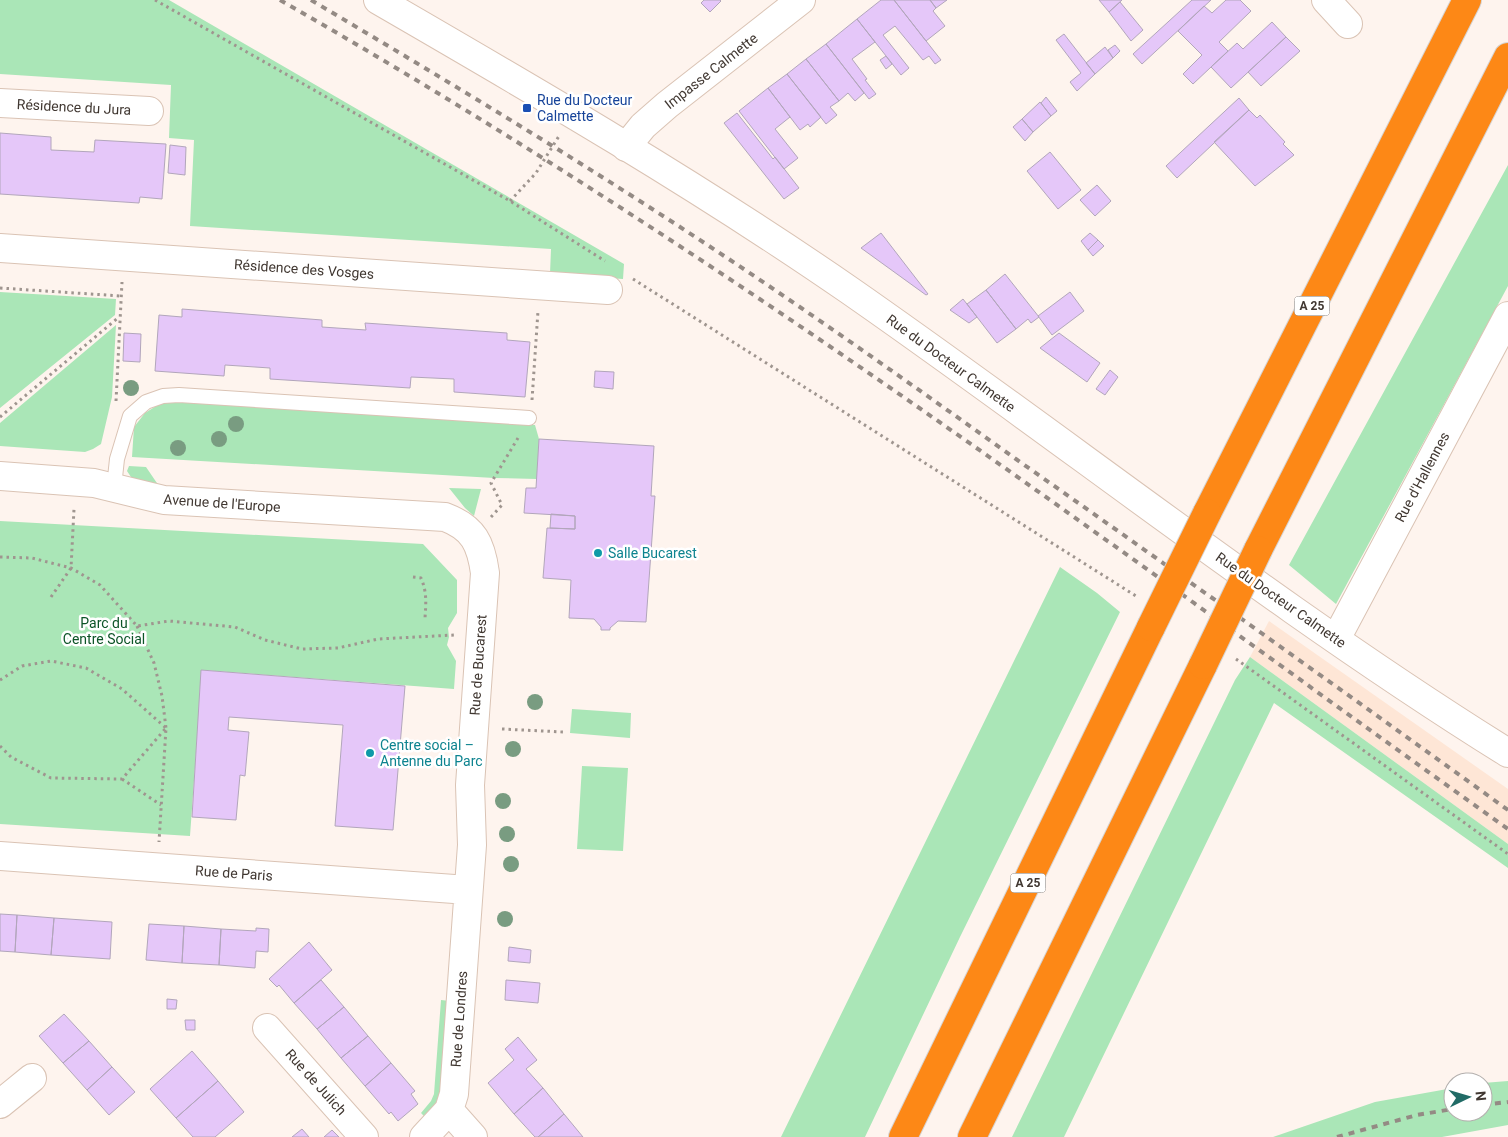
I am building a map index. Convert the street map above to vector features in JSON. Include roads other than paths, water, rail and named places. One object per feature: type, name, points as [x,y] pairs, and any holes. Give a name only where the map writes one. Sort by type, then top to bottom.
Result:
[{"type":"highway","name":"A 25","points":[[903,1137],[1207,513],[1467,0]]},
{"type":"highway","points":[[972,1137],[1204,665],[1258,550],[1508,58]]},
{"type":"highway","points":[[1423,225],[1508,98]]},
{"type":"street","name":"Rue du Docteur Calmette","points":[[378,0],[626,146],[709,198],[845,288],[1336,639],[1508,753]]},
{"type":"street","name":"Impasse Calmette","points":[[626,146],[643,126],[667,105],[801,0]]},
{"type":"street","points":[[1326,0],[1348,24]]},
{"type":"street","name":"Résidence du Jura","points":[[0,103],[149,111]]},
{"type":"street","name":"Résidence des Vosges","points":[[0,248],[123,257],[615,277]]},
{"type":"street","name":"Rue d'Hallennes","points":[[1336,639],[1508,316]]},
{"type":"street","name":"Avenue de l'Europe","points":[[0,476],[76,481],[114,487],[164,500],[445,517]]},
{"type":"street","name":"Rue de Bucarest","points":[[445,517],[464,526],[473,535],[482,551],[485,573],[470,784],[472,845],[468,890]]},
{"type":"street","name":"Rue de Paris","points":[[0,856],[468,890]]},
{"type":"street","name":"Rue de Londres","points":[[424,1137],[449,1110],[454,1094],[468,890]]},
{"type":"street","name":"Rue de Julich","points":[[267,1028],[364,1137]]},
{"type":"street","points":[[0,1104],[32,1078]]},
{"type":"street","points":[[449,1110],[473,1137]]},
{"type":"lane","points":[[114,487],[117,459],[130,416],[146,402],[164,396],[179,395],[529,418]]},
{"type":"railway","points":[[280,0],[345,37],[536,154],[661,234],[877,378],[1508,829]]},
{"type":"railway","points":[[311,0],[559,150],[657,212],[786,298],[905,380],[1508,810]]},
{"type":"railway","points":[[1493,1104],[1508,1102]]},
{"type":"railway","points":[[1337,1137],[1417,1115],[1443,1111]]},
{"type":"place","name":"Rue du Docteur Calmette","points":[[527,108]]},
{"type":"place","name":"Salle Bucarest","points":[[598,553]]},
{"type":"place","name":"Centre social – Antenne du Parc","points":[[370,753]]},
{"type":"park label","name":"Parc du Centre Social","points":[[104,632]]}]
